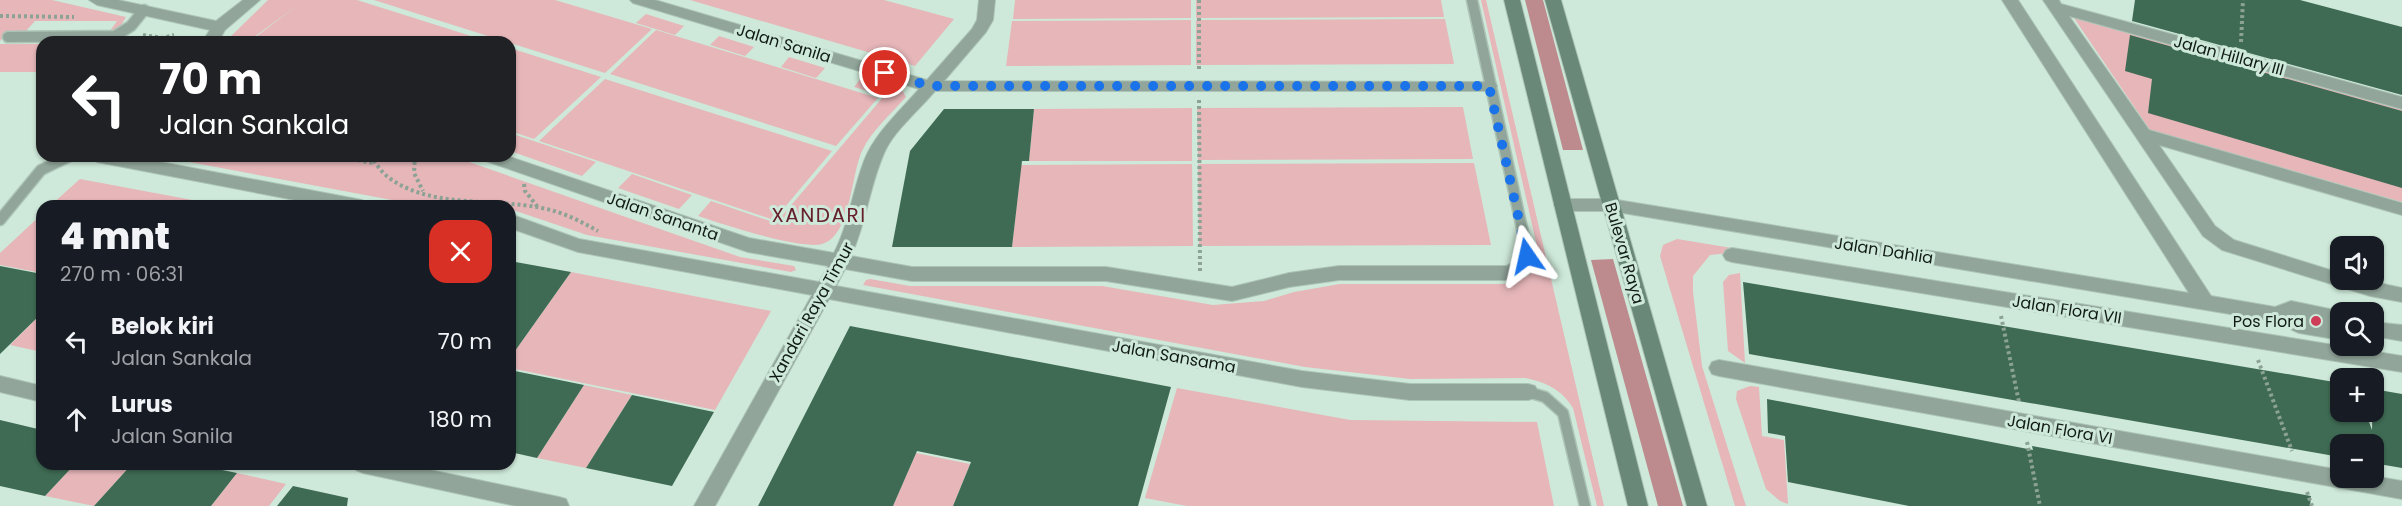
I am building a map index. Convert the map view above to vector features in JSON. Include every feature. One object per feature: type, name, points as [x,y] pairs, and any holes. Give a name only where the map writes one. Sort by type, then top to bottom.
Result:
[{"type":"street","points":[[97,0],[140,15],[219,27]]},
{"type":"street","points":[[214,36],[219,27],[252,0]]},
{"type":"street","name":"Jalan Sanila","points":[[638,0],[930,86],[1489,86]]},
{"type":"street","name":"Xandari Raya Timur","points":[[704,506],[839,263],[854,231],[872,162],[881,143],[978,32],[985,20],[987,0]]},
{"type":"street","points":[[1512,0],[1638,506]]},
{"type":"street","name":"Bulevar Raya","points":[[1552,0],[1696,506]]},
{"type":"street","points":[[2010,0],[2205,302]]},
{"type":"street","points":[[2054,4],[2209,231],[2228,245],[2370,290],[2402,295]]},
{"type":"street","name":"Jalan Hillary III","points":[[2054,4],[2402,103]]},
{"type":"street","points":[[2142,134],[2402,209]]},
{"type":"street","points":[[129,162],[330,200]]},
{"type":"street","name":"Jalan Sananta","points":[[506,162],[748,245],[839,263]]},
{"type":"street","name":"Jalan Dahlia","points":[[1563,205],[1611,206],[2205,302],[2276,314],[2299,326],[2316,320]]},
{"type":"street","points":[[516,223],[578,245],[823,291]]},
{"type":"street","name":"Jalan Flora VII","points":[[1732,255],[2402,364]]},
{"type":"street","points":[[839,263],[912,274],[1106,274],[1200,291],[1232,294],[1289,280],[1340,273],[1505,273]]},
{"type":"street","name":"Jalan Sansama","points":[[823,291],[1357,388],[1410,392],[1528,392]]},
{"type":"street","points":[[2316,320],[2330,319]]},
{"type":"street","points":[[2316,320],[2330,327]]},
{"type":"street","points":[[2384,331],[2402,333]]},
{"type":"street","name":"Jalan Flora VI","points":[[1719,368],[2402,490]]},
{"type":"street","points":[[0,384],[36,393]]},
{"type":"street","points":[[391,470],[559,506]]},
{"type":"lane","points":[[1472,0],[1489,86],[1527,250],[1522,264],[1505,273]]},
{"type":"lane","points":[[115,36],[140,15]]},
{"type":"lane","points":[[8,37],[36,37]]},
{"type":"lane","points":[[0,220],[41,170],[58,162]]},
{"type":"lane","points":[[1528,392],[1545,397],[1563,413],[1585,506]]},
{"type":"path","points":[[1199,0],[1200,291]]},
{"type":"path","points":[[2241,58],[2243,0]]},
{"type":"path","points":[[140,15],[144,36]]},
{"type":"path","points":[[0,16],[77,18]]},
{"type":"path","points":[[174,36],[184,34]]},
{"type":"path","points":[[368,162],[374,163],[382,173],[401,185],[424,193],[459,200]]},
{"type":"path","points":[[415,162],[414,173],[417,184],[424,193]]},
{"type":"path","points":[[516,204],[540,206],[595,228],[607,238],[613,252]]},
{"type":"path","points":[[2250,339],[2313,506]]},
{"type":"shaded area","points":[[0,0],[52,0],[126,17],[120,27],[110,31],[117,21],[35,21],[26,31],[9,31],[0,41]]},
{"type":"shaded area","points":[[268,0],[357,0],[471,36],[257,36],[298,5],[255,36],[231,36]]},
{"type":"shaded area","points":[[374,0],[555,0],[652,29],[605,73],[516,45],[516,36],[488,36]]},
{"type":"shaded area","points":[[690,0],[884,0],[954,19],[915,66]]},
{"type":"shaded area","points":[[1015,0],[1191,0],[1191,18],[1013,19]]},
{"type":"shaded area","points":[[1196,0],[1441,0],[1444,17],[1196,18]]},
{"type":"shaded area","points":[[1481,0],[1486,0],[1604,506],[1597,506],[1573,408],[1559,392],[1533,380],[1525,378],[1410,379],[1305,367],[863,285],[866,280],[870,279],[910,286],[1102,286],[1213,305],[1264,301],[1294,292],[1340,284],[1504,284],[1522,279],[1536,268],[1539,255]]},
{"type":"shaded area","points":[[1525,0],[1543,0],[1583,150],[1563,150]]},
{"type":"shaded area","points":[[646,14],[684,26],[675,35],[636,23]]},
{"type":"shaded area","points":[[2074,18],[2402,109],[2402,202],[2150,130]]},
{"type":"shaded area","points":[[1445,19],[1454,64],[1196,65],[1196,20]]},
{"type":"shaded area","points":[[1191,20],[1191,65],[1006,66],[1012,21]]},
{"type":"shaded area","points":[[656,30],[878,98],[836,146],[610,74]]},
{"type":"shaded area","points":[[719,36],[754,47],[745,56],[710,45]]},
{"type":"shaded area","points":[[0,44],[36,44],[36,72],[0,72]]},
{"type":"shaded area","points":[[516,50],[601,77],[534,139],[516,133]]},
{"type":"shaded area","points":[[789,57],[825,68],[816,78],[781,67]]},
{"type":"shaded area","points":[[862,77],[902,90],[906,97],[866,143],[858,162],[849,204],[839,229],[832,239],[822,244],[796,243],[698,216],[711,201],[776,223],[884,96],[854,87]]},
{"type":"shaded area","points":[[605,79],[832,151],[774,220],[539,141]]},
{"type":"shaded area","points":[[1463,107],[1473,159],[1198,160],[1197,108]]},
{"type":"shaded area","points":[[1192,108],[1192,161],[1029,161],[1034,109]]},
{"type":"shaded area","points":[[516,135],[596,162],[582,176],[516,153]]},
{"type":"shaded area","points":[[189,162],[469,162],[740,257],[794,266],[796,270],[791,272],[587,235],[516,211],[516,200],[392,200]]},
{"type":"shaded area","points":[[1474,163],[1491,245],[1199,246],[1198,164]]},
{"type":"shaded area","points":[[1192,164],[1193,246],[1012,247],[1021,165]]},
{"type":"shaded area","points":[[632,174],[692,195],[679,209],[618,188]]},
{"type":"shaded area","points":[[80,179],[192,200],[57,200]]},
{"type":"shaded area","points":[[36,220],[36,272],[0,265],[0,253]]},
{"type":"shaded area","points":[[1677,239],[1750,251],[1710,255],[1693,276],[1702,366],[1746,506],[1735,506],[1660,256],[1663,245]]},
{"type":"shaded area","points":[[1613,259],[1683,506],[1658,506],[1591,260]]},
{"type":"shaded area","points":[[571,272],[771,311],[715,410],[516,369],[516,350]]},
{"type":"shaded area","points":[[1740,273],[1745,363],[1728,351],[1723,282],[1729,275]]},
{"type":"shaded area","points":[[36,319],[36,351],[10,345]]},
{"type":"shaded area","points":[[584,385],[632,395],[586,468],[537,458]]},
{"type":"shaded area","points":[[1750,386],[1759,387],[1762,436],[1784,440],[1788,504],[1780,501],[1766,489],[1736,399],[1737,391]]},
{"type":"shaded area","points":[[1177,388],[1350,420],[1537,422],[1554,506],[1187,506],[1145,498]]},
{"type":"shaded area","points":[[916,453],[970,464],[953,506],[893,506]]},
{"type":"shaded area","points":[[69,470],[127,470],[94,506],[45,496]]},
{"type":"shaded area","points":[[237,473],[286,484],[269,506],[211,506]]},
{"type":"building","points":[[2135,0],[2300,0],[2402,27],[2402,95],[2132,21]]},
{"type":"building","points":[[2130,35],[2402,111],[2402,188],[2148,113],[2152,79],[2125,71]]},
{"type":"building","points":[[944,109],[1034,109],[1029,161],[1022,161],[1012,247],[892,247],[910,151]]},
{"type":"building","points":[[516,262],[571,272],[516,350]]},
{"type":"building","points":[[0,266],[36,273],[36,319],[0,354]]},
{"type":"building","points":[[1743,282],[2330,381],[2330,422],[2369,422],[2372,430],[2372,422],[2384,422],[2384,391],[2402,394],[2402,468],[2384,465],[2384,434],[2330,434],[2330,455],[1749,354]]},
{"type":"building","points":[[850,326],[1171,387],[1138,506],[953,506],[971,462],[917,451],[893,506],[758,506]]},
{"type":"building","points":[[516,371],[584,385],[537,458],[516,453]]},
{"type":"building","points":[[632,395],[714,412],[672,486],[586,468]]},
{"type":"building","points":[[1767,399],[2033,450],[2032,446],[2311,496],[2310,506],[1909,506],[1788,482],[1785,436],[1768,433]]},
{"type":"building","points":[[0,420],[36,429],[36,470],[69,470],[45,496],[0,486]]},
{"type":"building","points":[[127,470],[222,470],[237,473],[211,506],[94,506]]},
{"type":"building","points":[[293,486],[348,498],[347,506],[277,506]]},
{"type":"place","name":"Pos Flora","points":[[2316,321]]},
{"type":"district","name":"XANDARI","points":[[819,215]]},
{"type":"route","points":[[885,73],[930,86],[1489,86],[1527,256]]}]
